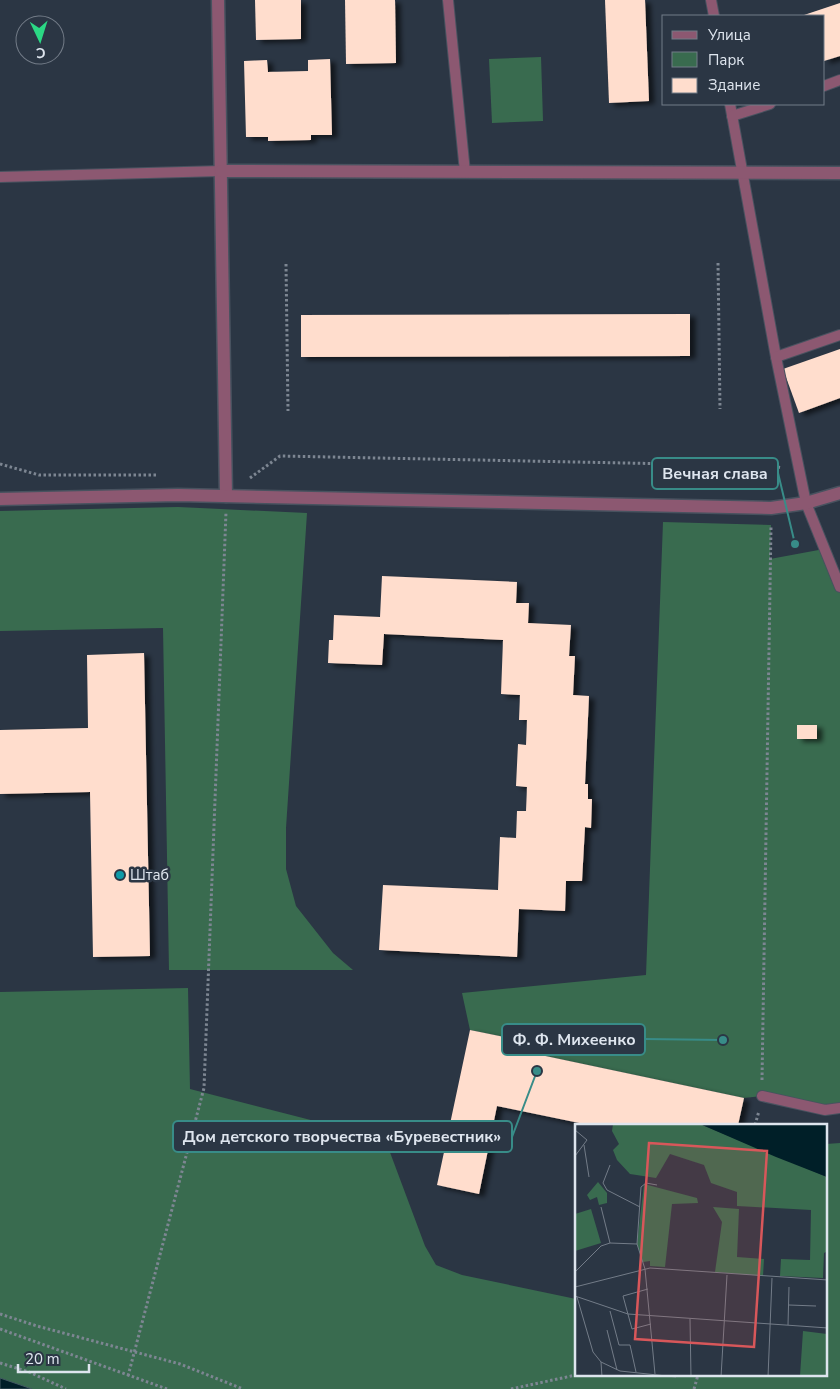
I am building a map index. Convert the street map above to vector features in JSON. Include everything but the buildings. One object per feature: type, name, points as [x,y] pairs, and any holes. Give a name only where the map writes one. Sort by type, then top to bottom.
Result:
[{"type":"street","points":[[218,0],[226,496]]},
{"type":"street","points":[[221,171],[840,173]]},
{"type":"street","points":[[0,499],[178,495],[771,508],[806,503],[840,493]]},
{"type":"lane","points":[[448,0],[465,172]]},
{"type":"lane","points":[[711,0],[714,15]]},
{"type":"lane","points":[[825,86],[840,80]]},
{"type":"lane","points":[[730,105],[776,357],[806,503],[840,587]]},
{"type":"lane","points":[[732,116],[767,105]]},
{"type":"lane","points":[[0,177],[221,171]]},
{"type":"lane","points":[[776,357],[840,335]]},
{"type":"lane","points":[[762,1096],[825,1110],[840,1108]]},
{"type":"path","points":[[718,263],[720,409]]},
{"type":"path","points":[[286,264],[288,411]]},
{"type":"path","points":[[128,1376],[204,1088],[226,496],[280,456],[773,466],[799,472]]},
{"type":"path","points":[[0,464],[39,475],[167,475]]},
{"type":"path","points":[[762,1096],[771,508]]},
{"type":"path","points":[[0,1314],[36,1326],[180,1364],[243,1389]]},
{"type":"path","points":[[0,1329],[167,1389]]},
{"type":"path","points":[[0,1363],[30,1372],[66,1389]]},
{"type":"path","points":[[510,1389],[575,1375]]},
{"type":"path","points":[[694,1389],[698,1376]]},
{"type":"green space","points":[[541,57],[543,121],[492,123],[489,59]]},
{"type":"green space","points":[[178,507],[307,513],[286,828],[286,869],[296,906],[333,953],[353,970],[169,970],[163,628],[0,631],[0,511]]},
{"type":"green space","points":[[663,522],[771,525],[770,559],[824,549],[840,587],[840,1108],[762,1096],[744,1098],[517,1050],[519,1040],[470,1030],[462,993],[646,975]]},
{"type":"green space","points":[[188,988],[190,1089],[385,1139],[425,1246],[436,1265],[462,1275],[575,1299],[575,1376],[828,1376],[828,1144],[840,1143],[840,1389],[32,1389],[0,1378],[0,992]]},
{"type":"water","points":[[0,1378],[32,1389],[0,1389]]},
{"type":"place","name":"Вечная слава","points":[[795,544]]},
{"type":"place","name":"Штаб","points":[[120,875]]},
{"type":"place","name":"Ф. Ф. Михеенко","points":[[723,1040]]},
{"type":"place","name":"Дом детского творчества «Буревестник»","points":[[537,1071]]}]
